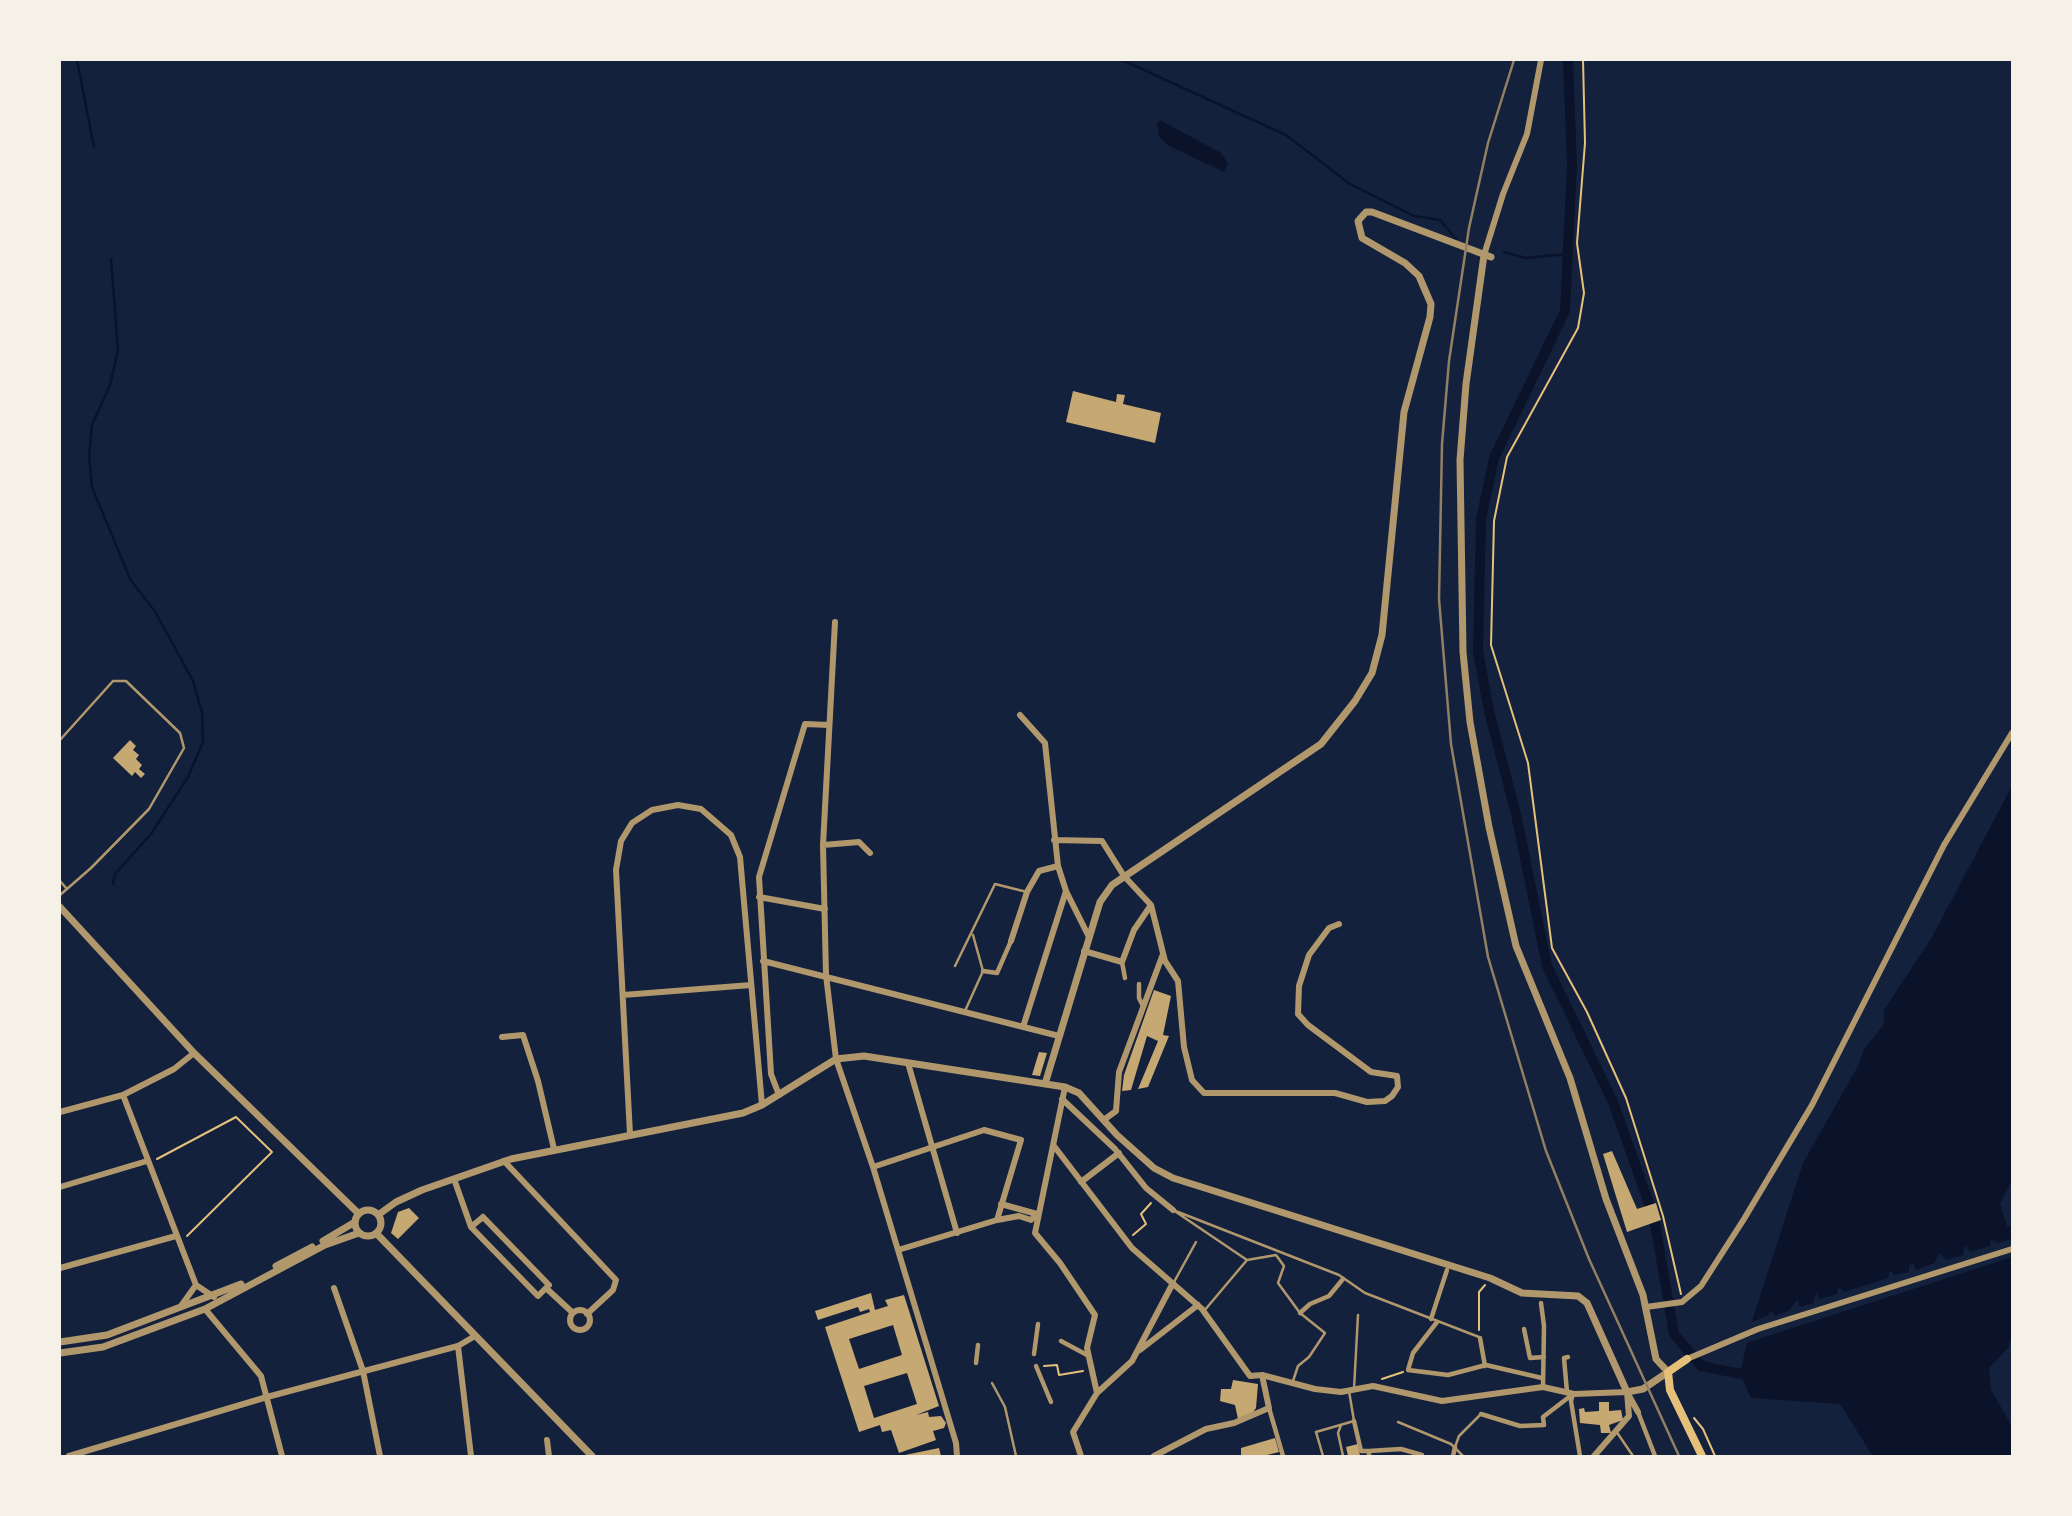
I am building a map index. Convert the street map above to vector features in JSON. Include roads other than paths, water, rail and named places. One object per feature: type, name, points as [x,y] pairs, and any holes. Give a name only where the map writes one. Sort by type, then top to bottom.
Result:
[{"type":"main road","points":[[1687,1359],[1668,1372],[1670,1390],[1702,1457]]},
{"type":"street","points":[[1054,1146],[1127,1241],[1204,1311],[1250,1376],[1262,1375],[1293,1381],[1315,1389],[1352,1390],[1373,1386],[1442,1401],[1543,1387],[1570,1393],[1627,1392],[1643,1389],[1668,1372],[1656,1359],[1646,1307],[1606,1199],[1570,1077],[1516,946],[1491,839],[1470,722],[1462,652],[1460,460],[1466,384],[1488,256],[1503,194],[1527,134],[1541,60]]},
{"type":"street","points":[[1045,1084],[1088,937],[1100,902],[1112,885],[1321,744],[1355,701],[1372,673],[1382,635],[1404,412],[1430,317],[1430,304],[1419,276],[1405,263],[1362,237],[1358,221],[1366,212],[1372,212],[1488,256]]},
{"type":"street","points":[[835,622],[823,845],[826,975],[836,1059],[873,1167],[956,1443],[957,1457]]},
{"type":"street","points":[[1020,715],[1045,743],[1058,866],[1066,891],[1088,937]]},
{"type":"street","points":[[779,1095],[771,1074],[759,877],[805,724],[829,725]]},
{"type":"street","points":[[1646,1307],[1682,1302],[1701,1286],[1812,1105],[1944,845],[2012,733]]},
{"type":"street","points":[[630,1134],[616,870],[621,841],[632,822],[652,810],[678,805],[701,810],[713,817],[731,835],[740,857],[762,1105]]},
{"type":"street","points":[[1054,840],[1102,841],[1124,876],[1151,905],[1165,961],[1178,981],[1184,1047],[1192,1080],[1204,1093],[1335,1093],[1367,1102],[1385,1101],[1398,1087],[1398,1076],[1371,1072],[1308,1025],[1298,1014],[1299,986],[1309,955],[1329,928],[1339,924]]},
{"type":"street","points":[[823,845],[859,842],[870,853]]},
{"type":"street","points":[[983,971],[997,973],[1027,892],[1039,870],[1058,866]]},
{"type":"street","points":[[1023,1027],[1066,891]]},
{"type":"street","points":[[759,897],[825,909]]},
{"type":"street","points":[[1125,978],[1122,962],[1134,930],[1151,905]]},
{"type":"street","points":[[60,907],[194,1053],[357,1218],[359,1233]]},
{"type":"street","points":[[1084,951],[1122,962]]},
{"type":"street","points":[[1105,1119],[1116,1111],[1119,1072],[1164,952]]},
{"type":"street","points":[[763,961],[1059,1036]]},
{"type":"street","points":[[1139,984],[1139,998],[1144,1006]]},
{"type":"street","points":[[623,995],[751,985]]},
{"type":"street","points":[[502,1037],[523,1035],[538,1081],[554,1149]]},
{"type":"street","points":[[60,1112],[122,1095],[174,1069],[194,1053]]},
{"type":"street","points":[[378,1215],[396,1202],[504,1161],[743,1113],[762,1105],[836,1059],[864,1056],[1065,1087],[1079,1093],[1117,1135],[1154,1168],[1190,1185],[1490,1278],[1522,1293],[1578,1296],[1587,1303],[1638,1412],[1655,1457]]},
{"type":"street","points":[[908,1063],[957,1233]]},
{"type":"street","points":[[1065,1087],[1035,1233],[1095,1315],[1087,1356],[1097,1393]]},
{"type":"street","points":[[122,1095],[196,1285],[214,1297]]},
{"type":"street","points":[[1062,1099],[1119,1153],[1157,1197],[1173,1210]]},
{"type":"street","points":[[873,1167],[985,1130],[1013,1137],[1020,1140],[997,1220]]},
{"type":"street","points":[[1082,1182],[1119,1153]]},
{"type":"street","points":[[60,1186],[147,1161]]},
{"type":"street","points":[[504,1161],[616,1280],[613,1290],[587,1314]]},
{"type":"street","points":[[454,1179],[471,1227],[538,1296],[549,1285],[482,1216],[471,1227]]},
{"type":"street","points":[[1001,1204],[1037,1214]]},
{"type":"street","points":[[60,1342],[107,1335],[214,1297],[357,1218],[366,1210],[378,1215],[381,1223],[376,1233],[369,1236],[359,1233],[326,1245],[205,1309],[103,1347],[60,1353]]},
{"type":"street","points":[[898,1250],[997,1220],[1019,1216],[1031,1220],[1037,1214]]},
{"type":"street","points":[[376,1233],[592,1457]]},
{"type":"street","points":[[60,1268],[176,1236]]},
{"type":"street","points":[[1687,1359],[1758,1329],[2012,1249]]},
{"type":"street","points":[[1431,1319],[1447,1270]]},
{"type":"street","points":[[1300,1313],[1310,1304],[1329,1296],[1343,1279]]},
{"type":"street","points":[[1081,1457],[1073,1432],[1097,1393],[1132,1361],[1173,1283]]},
{"type":"street","points":[[179,1308],[196,1285]]},
{"type":"street","points":[[334,1287],[363,1371],[380,1457]]},
{"type":"street","points":[[546,1288],[572,1313]]},
{"type":"street","points":[[1541,1303],[1545,1326],[1543,1387]]},
{"type":"street","points":[[1138,1351],[1198,1305]]},
{"type":"street","points":[[205,1309],[261,1376],[282,1457]]},
{"type":"street","points":[[572,1313],[581,1310],[587,1314]]},
{"type":"street","points":[[572,1313],[571,1325],[579,1329],[588,1325],[587,1314]]},
{"type":"street","points":[[1437,1322],[1413,1353],[1408,1370],[1448,1375],[1485,1366],[1542,1378]]},
{"type":"street","points":[[1034,1354],[1038,1324]]},
{"type":"street","points":[[1524,1329],[1530,1358],[1544,1357]]},
{"type":"street","points":[[69,1457],[267,1397],[458,1346],[475,1336]]},
{"type":"street","points":[[1480,1338],[1485,1366]]},
{"type":"street","points":[[1061,1341],[1087,1356]]},
{"type":"street","points":[[976,1363],[978,1345]]},
{"type":"street","points":[[458,1346],[471,1457]]},
{"type":"street","points":[[1568,1357],[1564,1358],[1580,1457]]},
{"type":"street","points":[[1036,1366],[1051,1402]]},
{"type":"street","points":[[1262,1375],[1283,1457]]},
{"type":"street","points":[[1594,1457],[1629,1416],[1627,1392]]},
{"type":"street","points":[[1481,1414],[1520,1426],[1544,1425],[1542,1417],[1570,1393]]},
{"type":"street","points":[[1154,1457],[1206,1429],[1234,1423],[1269,1408]]},
{"type":"street","points":[[1354,1421],[1361,1451],[1369,1454],[1401,1449],[1422,1455]]},
{"type":"street","points":[[547,1440],[549,1457]]},
{"type":"street","points":[[1448,1450],[1455,1447]]},
{"type":"street","points":[[1453,1457],[1455,1447]]},
{"type":"lane","points":[[60,740],[113,681],[126,681],[180,733],[184,748],[149,809],[60,895]]},
{"type":"lane","points":[[60,881],[67,889]]},
{"type":"lane","points":[[955,966],[973,935],[995,884],[1027,892]]},
{"type":"lane","points":[[964,1012],[983,971],[973,935]]},
{"type":"lane","points":[[1173,1210],[1247,1260]]},
{"type":"lane","points":[[1173,1210],[1339,1275],[1365,1293],[1480,1338]]},
{"type":"lane","points":[[1173,1283],[1196,1242]]},
{"type":"lane","points":[[1204,1311],[1247,1260],[1276,1255],[1284,1266],[1278,1283],[1300,1313],[1325,1333],[1309,1357],[1298,1366],[1293,1381]]},
{"type":"lane","points":[[1323,1457],[1316,1432],[1354,1421],[1352,1390],[1357,1315]]},
{"type":"lane","points":[[992,1383],[1005,1407],[1016,1457]]},
{"type":"lane","points":[[1455,1447],[1459,1436],[1481,1414]]},
{"type":"lane","points":[[1398,1422],[1455,1447],[1463,1457]]},
{"type":"lane","points":[[1341,1425],[1339,1433],[1343,1457]]},
{"type":"lane","points":[[1616,1431],[1633,1457]]},
{"type":"water","points":[[1160,120],[1221,153],[1228,163],[1224,172],[1169,146],[1159,137],[1157,123]]},
{"type":"water","points":[[2012,786],[2012,1181],[2000,1204],[2007,1226],[2012,1226],[2012,1336],[2008,1348],[1989,1368],[1991,1390],[2012,1426],[2012,1456],[1873,1456],[1840,1404],[1751,1398],[1740,1374],[1751,1324],[1803,1163],[1858,1066],[1863,1051],[1884,1024],[1884,1010],[1932,937]]},
{"type":"waterway","points":[[77,60],[94,147]]},
{"type":"waterway","points":[[1122,60],[1286,135],[1350,184],[1414,216],[1440,220],[1456,239]]},
{"type":"waterway","points":[[1568,60],[1572,165],[1565,311],[1494,458],[1481,519],[1478,651],[1489,711],[1516,814],[1547,966],[1613,1102],[1654,1218],[1674,1334],[1701,1366],[1751,1376]]},
{"type":"waterway","points":[[1504,252],[1526,258],[1567,254]]},
{"type":"waterway","points":[[111,259],[118,350],[110,385],[92,425],[89,456],[92,487],[130,579],[156,613],[193,681],[202,712],[203,742],[188,777],[151,834],[115,874],[113,884]]},
{"type":"railway","points":[[1514,60],[1488,143],[1469,228],[1449,361],[1442,444],[1439,599],[1451,744],[1488,957],[1546,1151],[1589,1259],[1679,1456]]}]
